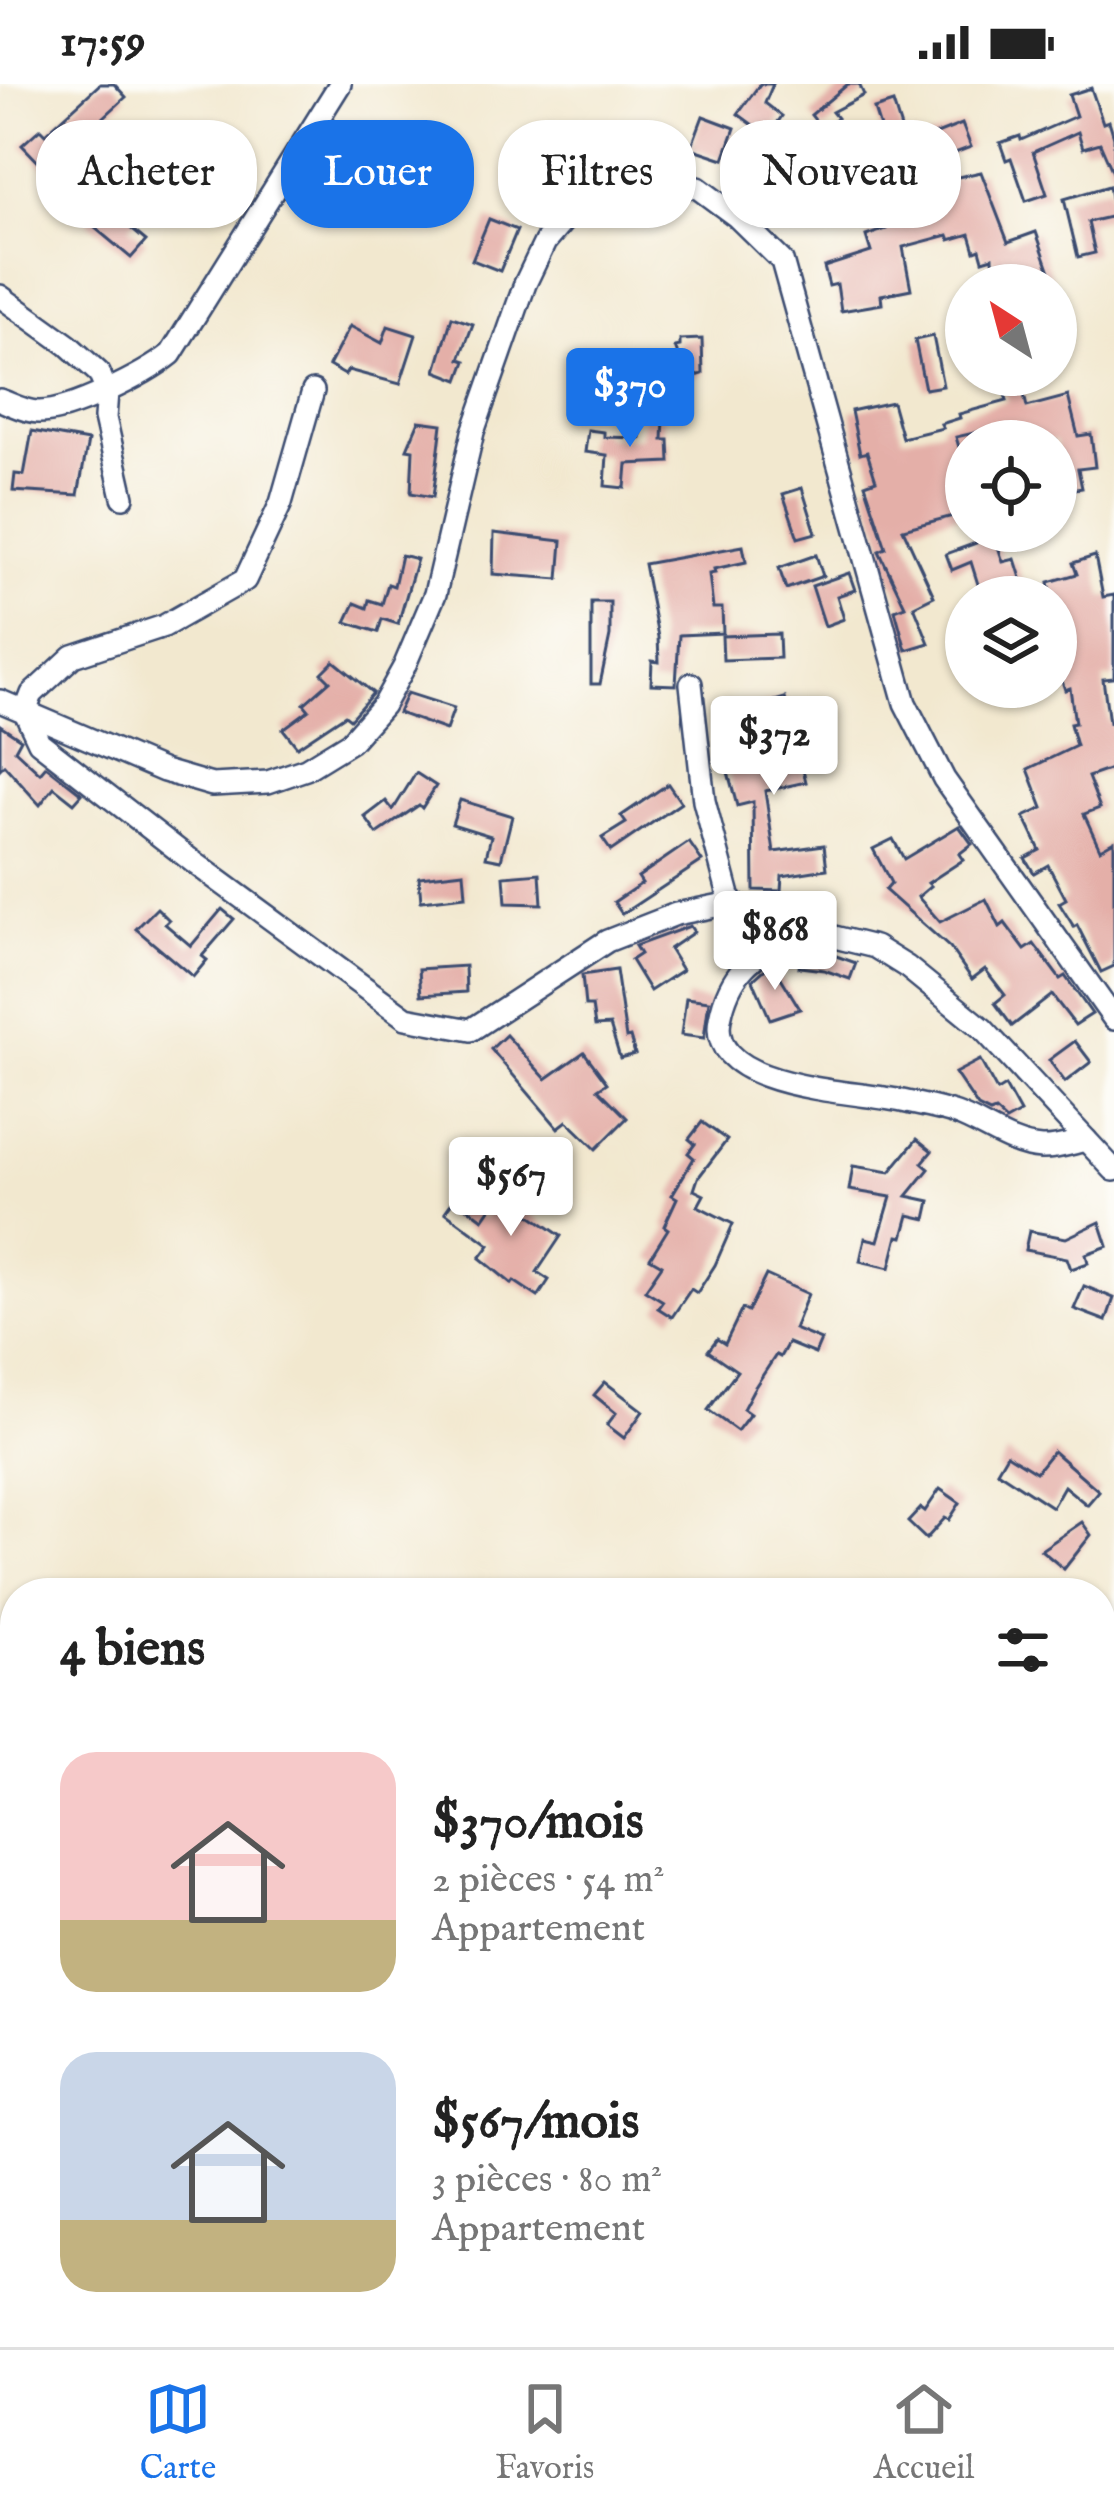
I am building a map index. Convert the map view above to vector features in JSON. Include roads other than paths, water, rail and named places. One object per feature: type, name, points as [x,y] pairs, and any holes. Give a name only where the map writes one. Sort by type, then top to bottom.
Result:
[{"type":"street","points":[[0,400],[38,412],[107,392],[171,354],[340,84]]},
{"type":"street","points":[[0,701],[164,771],[212,785],[268,782],[306,769],[350,742],[383,705],[435,594],[473,432],[525,284],[545,242],[576,206],[609,188],[650,179],[698,188],[736,216],[782,261],[905,703],[944,779],[1114,1019]]},
{"type":"street","points":[[0,296],[99,374],[107,392],[105,418],[123,497]]},
{"type":"street","points":[[314,391],[281,503],[245,580],[164,626],[73,656],[32,694],[25,712],[38,742],[406,1018],[471,1030],[608,941],[676,914],[731,903],[875,947],[907,968],[983,1029],[1114,1170]]},
{"type":"street","points":[[691,685],[704,801],[731,903]]},
{"type":"street","points":[[801,927],[754,956],[725,989],[717,1031],[725,1051],[747,1068],[793,1086],[872,1094],[956,1114],[1021,1144],[1044,1148],[1086,1140]]}]
